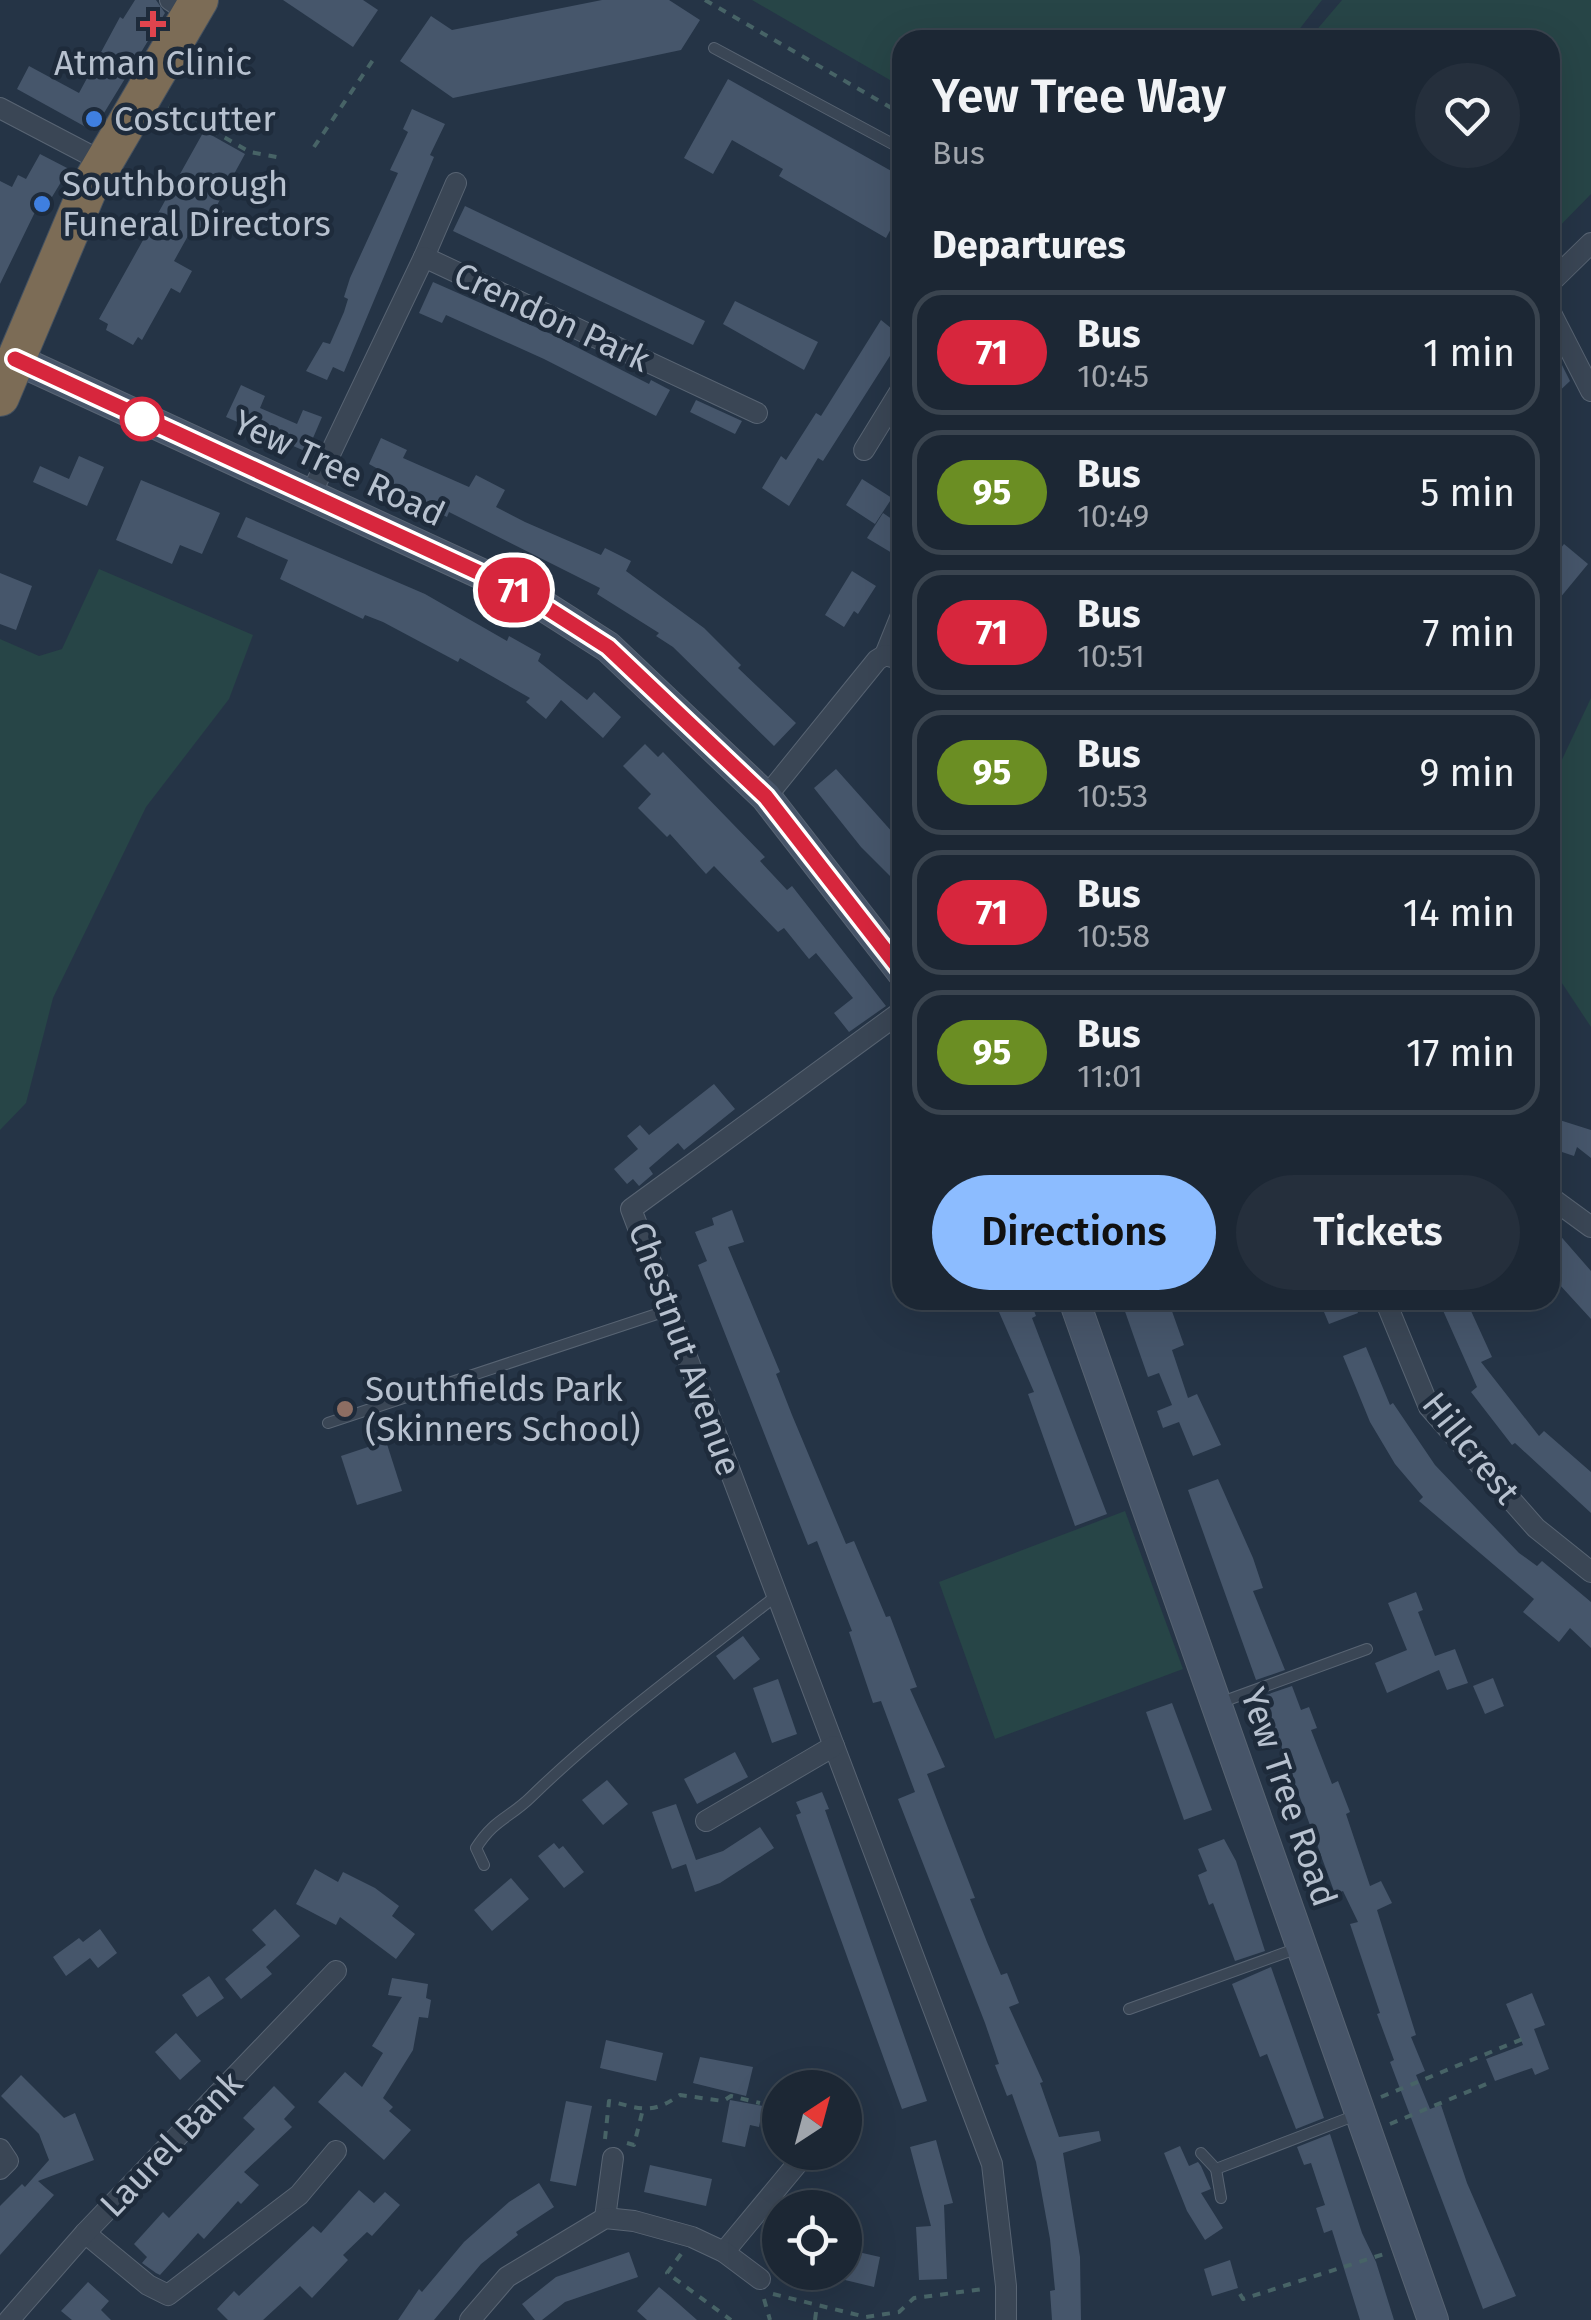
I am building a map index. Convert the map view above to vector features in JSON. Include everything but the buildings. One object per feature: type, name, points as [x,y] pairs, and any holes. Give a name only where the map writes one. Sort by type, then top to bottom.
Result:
[{"type":"highway","points":[[0,397],[103,162],[145,92],[187,5]]},
{"type":"street","points":[[0,108],[103,162]]},
{"type":"street","points":[[424,257],[456,183]]},
{"type":"street","points":[[1560,273],[1591,244]]},
{"type":"street","name":"Crendon Park","points":[[310,496],[424,257],[756,413]]},
{"type":"street","points":[[1560,330],[1591,390]]},
{"type":"street","name":"Yew Tree Road","points":[[15,359],[525,594],[608,647],[766,797],[892,959]]},
{"type":"street","points":[[864,450],[892,404]]},
{"type":"street","points":[[766,797],[876,660],[892,657]]},
{"type":"street","name":"Chestnut Avenue","points":[[892,1018],[631,1209],[992,2164],[1006,2286],[1006,2320]]},
{"type":"street","points":[[1560,1204],[1591,1226]]},
{"type":"street","name":"Yew Tree Road","points":[[1078,1310],[1433,2320]]},
{"type":"street","name":"Hillcrest","points":[[1389,1310],[1429,1407],[1536,1528],[1591,1572]]},
{"type":"street","points":[[706,1822],[834,1746]]},
{"type":"street","name":"Laurel Bank","points":[[9,2320],[86,2233],[336,1971]]},
{"type":"street","points":[[0,2149],[8,2161],[0,2169]]},
{"type":"street","points":[[86,2233],[148,2285],[168,2295],[299,2195],[336,2151]]},
{"type":"street","points":[[604,2218],[614,2158]]},
{"type":"street","points":[[724,2252],[792,2170]]},
{"type":"street","points":[[470,2320],[508,2277],[604,2218],[634,2221],[692,2238],[724,2252],[760,2280]]},
{"type":"lane","points":[[714,48],[892,144]]},
{"type":"lane","points":[[328,1423],[669,1310]]},
{"type":"lane","points":[[484,1865],[476,1848],[495,1821],[529,1799],[648,1697],[777,1596]]},
{"type":"lane","points":[[1216,1704],[1367,1650]]},
{"type":"lane","points":[[1129,2009],[1302,1947]]},
{"type":"lane","points":[[1216,2168],[1362,2118]]},
{"type":"lane","points":[[1201,2152],[1216,2168],[1220,2198]]},
{"type":"path","points":[[705,0],[892,108]]},
{"type":"path","points":[[314,147],[373,60]]},
{"type":"path","points":[[145,92],[250,152],[282,158]]},
{"type":"path","points":[[1362,2118],[1525,2038]]},
{"type":"path","points":[[1362,2118],[1489,2083]]},
{"type":"path","points":[[643,2110],[634,2145],[602,2138],[609,2101],[643,2110],[659,2109],[680,2095],[723,2101],[731,2096],[762,2104]]},
{"type":"path","points":[[692,2238],[667,2273],[732,2320]]},
{"type":"path","points":[[1240,2294],[1243,2299],[1407,2247]]},
{"type":"path","points":[[760,2280],[774,2295],[866,2317],[899,2312],[914,2298],[1006,2286]]},
{"type":"path","points":[[815,2320],[817,2304]]},
{"type":"green space","points":[[752,0],[1322,0],[1299,30],[892,30],[892,81]]},
{"type":"green space","points":[[1342,0],[1591,0],[1591,194],[1560,226],[1560,30],[1316,30]]},
{"type":"green space","points":[[99,569],[253,635],[229,699],[146,807],[53,998],[26,1103],[0,1130],[0,639],[39,656],[62,649]]},
{"type":"green space","points":[[1591,698],[1591,1027],[1560,980],[1560,764]]},
{"type":"green space","points":[[1125,1511],[1183,1669],[995,1739],[939,1582]]},
{"type":"bus line","name":"71","points":[[15,359],[525,594],[608,647],[766,797],[892,959]]},
{"type":"place","name":"Atman Clinic","points":[[153,24]]},
{"type":"place","name":"Costcutter","points":[[94,119]]},
{"type":"place","name":"Southborough Funeral Directors","points":[[42,204]]},
{"type":"place","name":"Southfields Park (Skinners School)","points":[[345,1409]]}]
